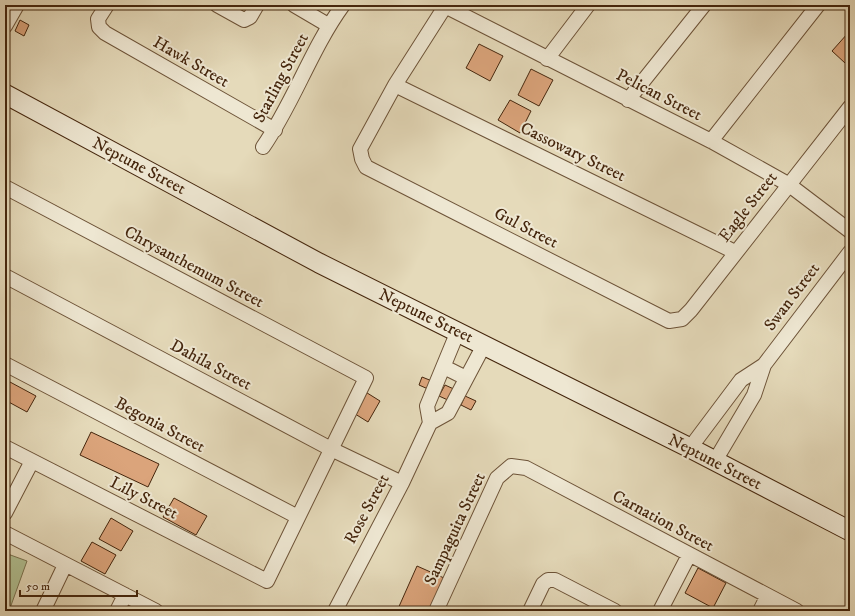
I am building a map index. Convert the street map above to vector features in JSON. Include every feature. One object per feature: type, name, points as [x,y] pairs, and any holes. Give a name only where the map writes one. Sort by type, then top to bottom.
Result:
[{"type":"street","points":[[5,26],[17,5]]},
{"type":"street","name":"Hawk Street","points":[[107,5],[98,19],[98,27],[105,33],[275,130]]},
{"type":"street","points":[[217,5],[244,20],[250,17],[257,5]]},
{"type":"street","points":[[294,5],[328,25]]},
{"type":"street","name":"Starling Street","points":[[263,147],[275,130],[328,25],[343,5]]},
{"type":"street","points":[[395,85],[444,5]]},
{"type":"street","name":"Pelican Street","points":[[444,5],[711,142],[788,184],[850,231]]},
{"type":"street","points":[[547,59],[588,5]]},
{"type":"street","points":[[628,100],[704,5]]},
{"type":"street","points":[[711,142],[818,5]]},
{"type":"street","name":"Gul Street","points":[[395,85],[360,149],[366,167],[669,321]]},
{"type":"street","name":"Cassowary Street","points":[[395,85],[735,252]]},
{"type":"street","name":"Neptune Street","points":[[5,94],[319,263],[690,448],[850,531]]},
{"type":"street","name":"Eagle Street","points":[[669,321],[682,319],[691,310],[850,106]]},
{"type":"street","name":"Chrysanthemum Street","points":[[5,187],[366,378],[331,449]]},
{"type":"street","name":"Swan Street","points":[[715,462],[754,395],[764,365],[850,252]]},
{"type":"street","name":"Dahila Street","points":[[5,276],[331,449],[402,483]]},
{"type":"street","points":[[458,331],[427,406],[430,423],[448,413],[484,345]]},
{"type":"street","name":"Begonia Street","points":[[5,364],[298,517]]},
{"type":"street","name":"Swan Street","points":[[690,448],[741,380],[764,365]]},
{"type":"street","points":[[444,368],[466,378]]},
{"type":"street","name":"Rose Street","points":[[335,611],[402,483],[430,423]]},
{"type":"street","name":"Lily Street","points":[[5,447],[267,581],[298,517]]},
{"type":"street","points":[[298,517],[331,449]]},
{"type":"street","points":[[5,514],[32,461]]},
{"type":"street","name":"Carnation Street","points":[[511,466],[526,468],[767,597],[797,611]]},
{"type":"street","name":"Sampaguita Street","points":[[436,611],[498,478],[511,466]]},
{"type":"street","points":[[5,533],[156,611]]},
{"type":"street","points":[[660,611],[689,555]]},
{"type":"street","points":[[43,611],[65,565]]},
{"type":"street","points":[[530,611],[543,584],[548,580],[555,580],[615,611]]},
{"type":"street","points":[[117,611],[125,595]]},
{"type":"street","points":[[760,611],[767,597]]},
{"type":"green space","points":[[5,553],[27,561],[9,611],[5,611]]},
{"type":"building","points":[[20,20],[29,25],[24,36],[15,31]]},
{"type":"building","points":[[848,33],[850,35],[850,58],[845,63],[832,51]]},
{"type":"building","points":[[479,44],[503,56],[490,81],[466,68]]},
{"type":"building","points":[[531,69],[553,80],[539,106],[518,95]]},
{"type":"building","points":[[510,100],[531,111],[520,133],[498,120]]},
{"type":"building","points":[[422,377],[432,381],[428,389],[419,385]]},
{"type":"building","points":[[10,382],[36,396],[27,412],[5,400],[5,391]]},
{"type":"building","points":[[445,385],[456,390],[450,401],[439,396]]},
{"type":"building","points":[[364,391],[380,401],[368,422],[352,412]]},
{"type":"building","points":[[465,396],[476,401],[471,410],[461,405]]},
{"type":"building","points":[[91,432],[159,464],[148,487],[80,455]]},
{"type":"building","points":[[174,498],[207,516],[196,535],[163,517]]},
{"type":"building","points":[[111,518],[133,531],[121,551],[99,539]]},
{"type":"building","points":[[92,542],[116,555],[105,574],[81,561]]},
{"type":"building","points":[[417,566],[444,578],[429,611],[397,611]]},
{"type":"building","points":[[698,568],[726,583],[713,608],[685,593]]}]
